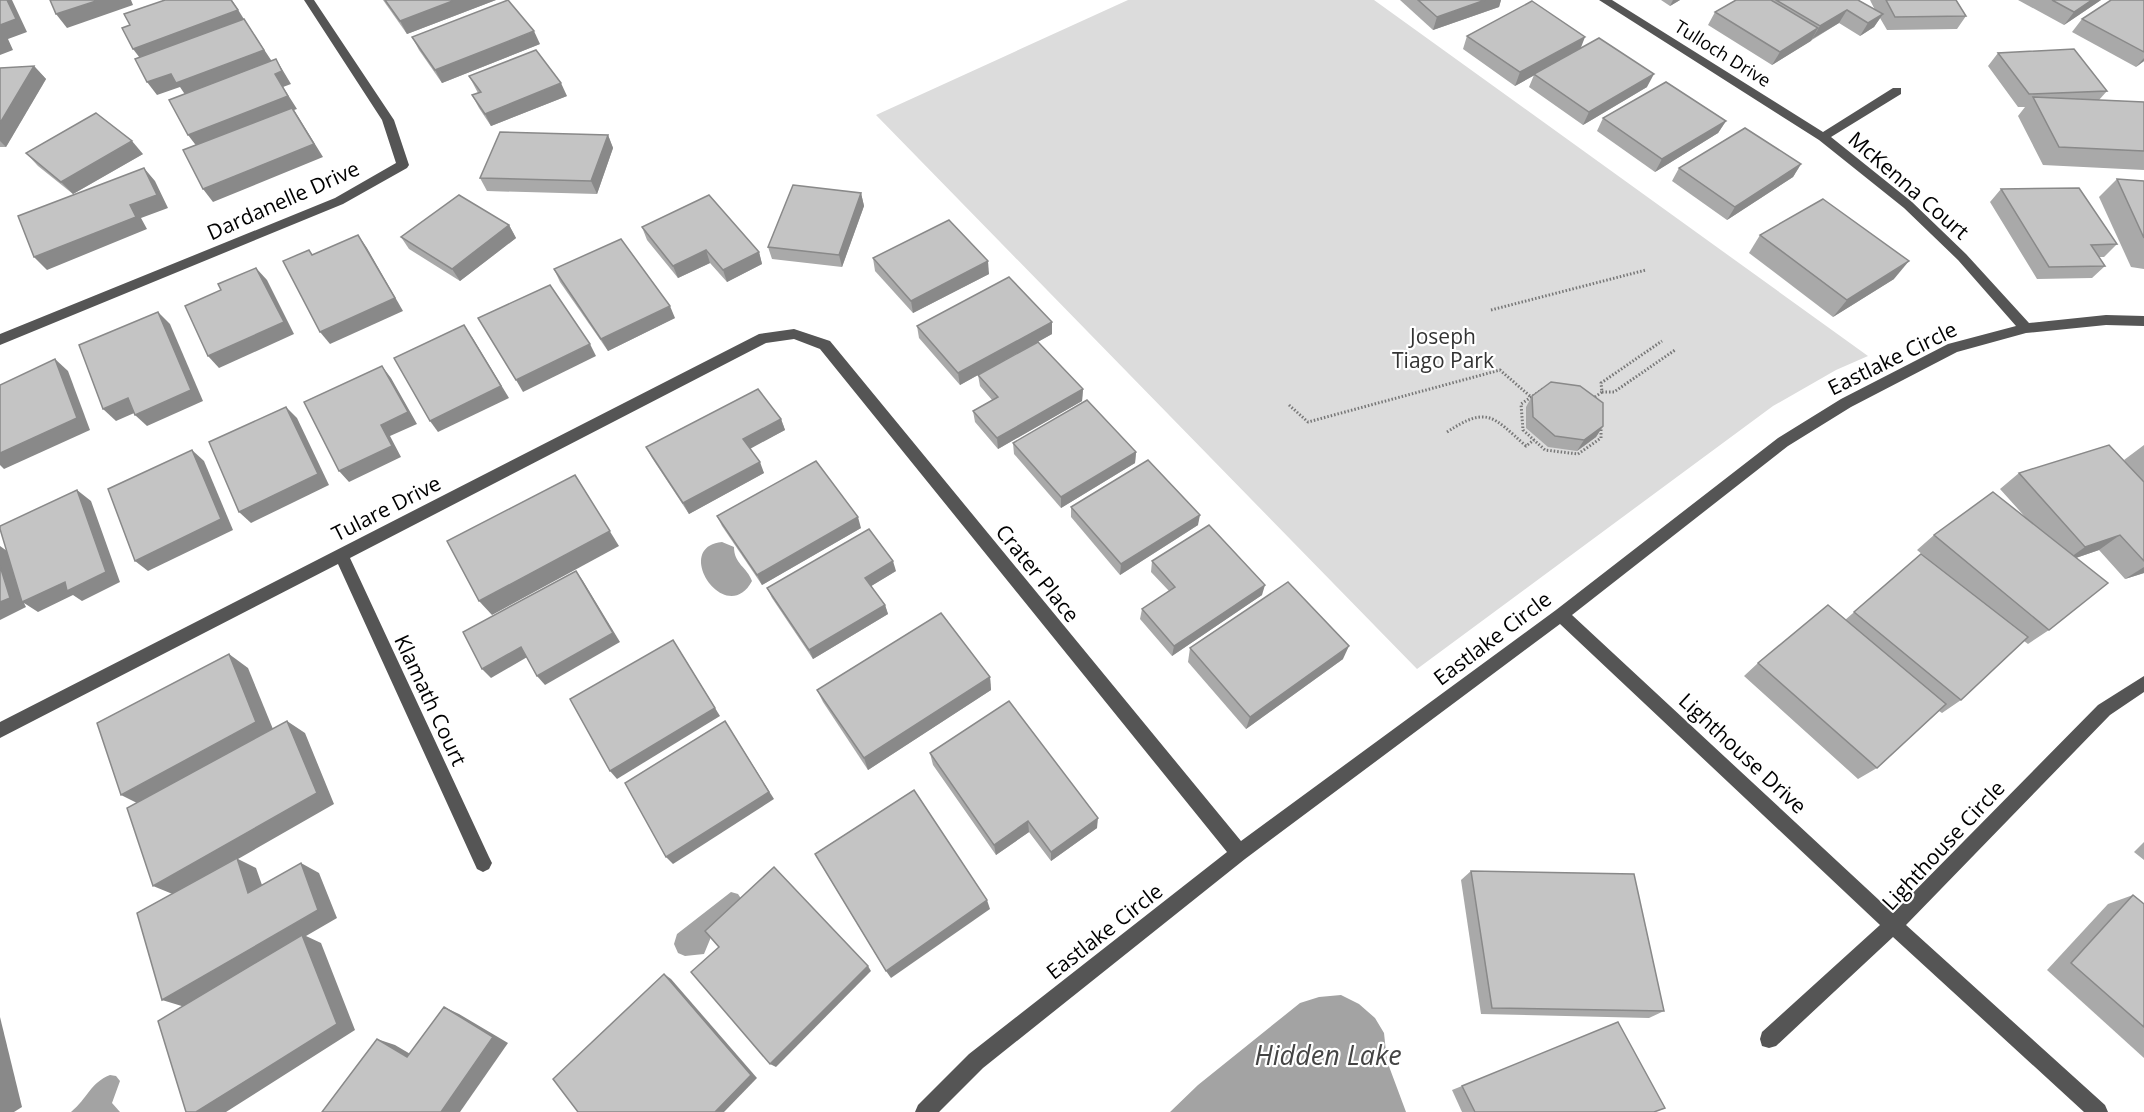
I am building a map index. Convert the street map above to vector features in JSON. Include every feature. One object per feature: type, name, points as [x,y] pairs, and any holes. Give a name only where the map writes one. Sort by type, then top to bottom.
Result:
[{"type":"street","name":"Dardanelle Drive","points":[[0,340],[339,201],[403,165],[388,120],[309,0]]},
{"type":"street","name":"Tulloch Drive","points":[[1605,0],[1823,137]]},
{"type":"street","name":"McKenna Court","points":[[1897,91],[1823,137],[1908,205],[1962,256],[2026,328]]},
{"type":"street","name":"Eastlake Circle","points":[[925,1112],[976,1061],[1239,853],[1561,615],[1783,442],[1845,403],[1953,348],[2026,328],[2106,320],[2144,321]]},
{"type":"street","name":"Tulare Drive","points":[[0,730],[764,338],[794,334]]},
{"type":"street","name":"Crater Place","points":[[794,334],[825,345],[1239,853]]},
{"type":"street","name":"Klamath Court","points":[[341,555],[483,863]]},
{"type":"street","name":"Lighthouse Drive","points":[[1561,615],[1893,925]]},
{"type":"street","name":"Lighthouse Circle","points":[[2098,1112],[1893,925],[2104,710],[2144,683]]},
{"type":"street","points":[[1769,1039],[1893,925]]},
{"type":"path","points":[[1491,310],[1646,270]]},
{"type":"path","points":[[1602,392],[1601,382],[1662,341]]},
{"type":"path","points":[[1586,403],[1602,392],[1614,392],[1675,350]]},
{"type":"path","points":[[1289,405],[1308,422],[1500,370],[1531,397]]},
{"type":"path","points":[[1543,389],[1574,394],[1601,414],[1601,438],[1578,454],[1545,450],[1523,430],[1521,404],[1531,397],[1543,389]]},
{"type":"path","points":[[1447,432],[1471,416],[1481,415],[1493,418],[1526,446],[1534,440]]},
{"type":"green space","name":"Joseph Tiago Park","points":[[1128,0],[1374,0],[1868,356],[1836,370],[1773,406],[1417,669],[876,115]]},
{"type":"water","points":[[722,542],[734,547],[738,562],[752,581],[741,593],[729,596],[718,591],[708,581],[702,569],[702,557],[708,547]]},
{"type":"water","points":[[731,892],[738,894],[742,900],[711,937],[704,954],[685,956],[678,953],[674,944],[677,934]]},
{"type":"water","name":"Hidden Lake","points":[[1341,995],[1359,1004],[1375,1018],[1384,1033],[1387,1061],[1406,1112],[1170,1112],[1198,1085],[1300,1003],[1319,997]]},
{"type":"water","points":[[110,1075],[116,1076],[120,1081],[112,1103],[120,1112],[71,1112],[98,1082]]},
{"type":"building","points":[[0,0],[7,0],[16,19],[0,25]]},
{"type":"building","points":[[50,0],[99,0],[56,14]]},
{"type":"building","points":[[165,0],[231,0],[238,10],[133,49],[122,28],[130,25],[124,14]]},
{"type":"building","points":[[385,0],[455,0],[400,21]]},
{"type":"building","points":[[508,0],[534,31],[435,70],[412,37]]},
{"type":"building","points":[[1418,0],[1485,0],[1437,17]]},
{"type":"building","points":[[1736,0],[1771,0],[1818,28],[1780,52],[1715,12]]},
{"type":"building","points":[[1776,0],[1858,0],[1883,14],[1868,23],[1847,10],[1820,26]]},
{"type":"building","points":[[1886,0],[1956,0],[1966,16],[1895,17]]},
{"type":"building","points":[[2052,0],[2092,0],[2074,12]]},
{"type":"building","points":[[2111,0],[2144,0],[2144,52],[2082,19]]},
{"type":"building","points":[[1532,1],[1585,37],[1520,72],[1467,36]]},
{"type":"building","points":[[244,19],[264,50],[176,83],[171,74],[147,82],[135,59]]},
{"type":"building","points":[[1599,38],[1654,74],[1589,112],[1534,74]]},
{"type":"building","points":[[2074,49],[2107,91],[2029,94],[1998,53]]},
{"type":"building","points":[[536,50],[561,83],[485,114],[472,95],[481,92],[469,76]]},
{"type":"building","points":[[276,59],[282,71],[275,74],[288,96],[188,135],[169,100]]},
{"type":"building","points":[[34,66],[0,123],[0,68]]},
{"type":"building","points":[[1666,82],[1726,121],[1662,159],[1603,118]]},
{"type":"building","points":[[2033,97],[2144,102],[2144,151],[2059,147]]},
{"type":"building","points":[[292,108],[314,144],[203,189],[183,150]]},
{"type":"building","points":[[96,113],[132,141],[61,182],[26,153]]},
{"type":"building","points":[[1745,128],[1801,164],[1735,207],[1679,168]]},
{"type":"building","points":[[500,132],[608,135],[591,181],[480,178]]},
{"type":"building","points":[[144,168],[157,195],[130,205],[136,217],[34,257],[18,216]]},
{"type":"building","points":[[2117,179],[2144,181],[2144,238]]},
{"type":"building","points":[[793,185],[861,193],[839,255],[768,247]]},
{"type":"building","points":[[2079,188],[2117,244],[2091,245],[2105,266],[2049,267],[2001,189]]},
{"type":"building","points":[[459,195],[509,225],[452,269],[401,237]]},
{"type":"building","points":[[709,195],[759,252],[723,270],[706,250],[673,266],[642,227]]},
{"type":"building","points":[[1823,199],[1909,261],[1847,300],[1760,235]]},
{"type":"building","points":[[949,220],[988,261],[911,301],[873,258]]},
{"type":"building","points":[[358,235],[395,298],[320,332],[283,261],[309,250],[312,255]]},
{"type":"building","points":[[621,239],[670,306],[601,339],[554,269]]},
{"type":"building","points":[[256,268],[284,322],[208,356],[185,306],[221,290],[218,284]]},
{"type":"building","points":[[1009,277],[1052,322],[958,373],[917,326]]},
{"type":"building","points":[[550,285],[590,344],[516,380],[478,318]]},
{"type":"building","points":[[158,312],[191,390],[135,415],[128,398],[103,409],[79,345]]},
{"type":"building","points":[[464,325],[501,386],[430,421],[394,358]]},
{"type":"building","points":[[1038,342],[1083,389],[997,438],[973,411],[998,397],[978,375]]},
{"type":"building","points":[[55,359],[77,418],[0,453],[0,385]]},
{"type":"building","points":[[382,366],[408,412],[381,425],[392,446],[339,471],[304,402]]},
{"type":"building","points":[[1551,382],[1580,386],[1603,403],[1603,426],[1584,440],[1555,436],[1533,417],[1532,396]]},
{"type":"building","points":[[758,389],[781,419],[743,439],[760,462],[683,503],[646,447]]},
{"type":"building","points":[[1087,400],[1136,452],[1061,497],[1013,443]]},
{"type":"building","points":[[286,407],[318,474],[239,512],[209,442]]},
{"type":"building","points":[[2109,445],[2144,482],[2144,561],[2120,535],[2085,547],[2019,473]]},
{"type":"building","points":[[192,450],[221,519],[135,561],[108,489]]},
{"type":"building","points":[[1148,460],[1200,515],[1121,564],[1071,507]]},
{"type":"building","points":[[816,461],[858,517],[757,575],[717,516]]},
{"type":"building","points":[[575,475],[610,531],[479,601],[447,541]]},
{"type":"building","points":[[77,490],[106,572],[67,591],[65,582],[22,602],[0,526]]},
{"type":"building","points":[[1993,492],[2108,583],[2049,630],[1934,535]]},
{"type":"building","points":[[1209,525],[1265,585],[1174,646],[1142,609],[1175,587],[1152,561]]},
{"type":"building","points":[[869,529],[893,561],[865,578],[885,605],[809,650],[767,588]]},
{"type":"building","points":[[1921,554],[2028,637],[1961,700],[1854,612]]},
{"type":"building","points":[[0,566],[10,598],[0,602]]},
{"type":"building","points":[[576,571],[613,633],[537,676],[521,647],[482,669],[463,632]]},
{"type":"building","points":[[1288,582],[1349,646],[1250,717],[1190,648]]},
{"type":"building","points":[[1828,605],[1946,704],[1877,768],[1758,663]]},
{"type":"building","points":[[941,613],[990,677],[864,758],[817,690]]},
{"type":"building","points":[[673,640],[715,708],[610,771],[570,699]]},
{"type":"building","points":[[229,654],[256,722],[121,795],[97,723]]},
{"type":"building","points":[[1009,701],[1098,818],[1051,852],[1028,821],[994,845],[930,753]]},
{"type":"building","points":[[287,721],[317,793],[153,886],[127,808]]},
{"type":"building","points":[[725,721],[769,792],[666,857],[625,783]]},
{"type":"building","points":[[914,790],[987,900],[886,971],[815,854]]},
{"type":"building","points":[[237,858],[248,893],[301,863],[318,910],[162,1000],[137,913]]},
{"type":"building","points":[[774,867],[868,966],[770,1064],[691,972],[719,947],[705,931]]},
{"type":"building","points":[[1471,871],[1634,874],[1664,1011],[1492,1008]]},
{"type":"building","points":[[2133,895],[2144,904],[2144,1027],[2071,963]]},
{"type":"building","points":[[302,935],[337,1024],[196,1112],[186,1112],[158,1021]]},
{"type":"building","points":[[664,974],[751,1075],[715,1112],[578,1112],[553,1079]]},
{"type":"building","points":[[444,1007],[493,1037],[441,1112],[322,1112],[377,1039],[407,1057]]},
{"type":"building","points":[[1618,1022],[1665,1108],[1654,1112],[1475,1112],[1462,1086]]}]
